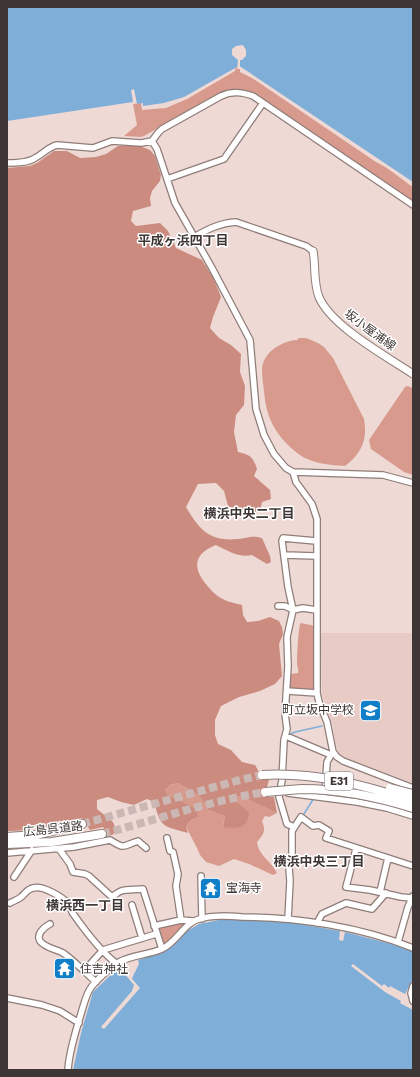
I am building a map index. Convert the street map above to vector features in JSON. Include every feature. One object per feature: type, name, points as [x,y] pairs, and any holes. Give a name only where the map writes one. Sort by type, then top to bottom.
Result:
[{"type":"highway","name":"E31","points":[[262,775],[308,776],[349,782],[413,801]]},
{"type":"highway","points":[[308,776],[346,779],[413,794]]},
{"type":"highway","name":"E31","points":[[265,792],[319,790],[354,794],[413,808]]},
{"type":"highway","points":[[283,791],[318,793],[372,801],[413,813]]},
{"type":"highway","name":"広島呉道路","points":[[7,837],[35,835],[82,824]]},
{"type":"highway","name":"広島呉道路","points":[[7,845],[30,847],[102,834]]},
{"type":"main road","name":"坂小屋浦線","points":[[312,251],[315,260],[315,283],[318,296],[328,312],[341,325],[413,374]]},
{"type":"street","points":[[7,163],[29,161],[52,146],[57,145],[93,148],[112,141],[152,141],[162,129],[228,93],[237,92],[253,96],[413,205]]},
{"type":"street","points":[[167,179],[224,159],[263,103]]},
{"type":"street","points":[[152,141],[157,149],[174,203],[212,268],[250,340],[256,410],[264,435],[274,454],[286,468],[293,472],[383,475],[413,483]]},
{"type":"street","points":[[194,236],[225,223],[236,222],[306,246],[312,251]]},
{"type":"street","points":[[293,472],[296,482],[312,504],[317,519],[317,693],[319,702],[328,722],[332,755],[327,762],[324,798]]},
{"type":"street","points":[[294,827],[287,824],[281,808],[279,797],[283,791],[284,740],[287,729],[285,714],[288,666],[287,637],[293,610],[288,587],[283,538],[316,542]]},
{"type":"street","points":[[284,555],[316,556]]},
{"type":"street","points":[[278,606],[285,606],[293,610],[303,608],[316,610]]},
{"type":"street","points":[[287,691],[317,693]]},
{"type":"street","points":[[286,736],[343,761],[413,788]]},
{"type":"street","points":[[283,791],[372,805],[413,816]]},
{"type":"street","points":[[288,919],[290,881],[289,868],[292,856],[292,831],[301,817],[314,826],[319,825],[329,831],[326,838],[413,866]]},
{"type":"street","points":[[167,838],[170,851],[173,852],[174,855],[178,874],[176,886],[181,920]]},
{"type":"street","points":[[7,853],[30,847],[59,849],[110,840],[121,847],[138,842],[146,848]]},
{"type":"street","points":[[14,877],[30,847]]},
{"type":"street","points":[[356,848],[346,887],[386,893],[401,897],[412,897],[410,912],[398,942]]},
{"type":"street","points":[[59,849],[70,864],[73,872],[89,876],[112,897],[119,891],[143,889],[162,949]]},
{"type":"street","points":[[380,892],[388,858]]},
{"type":"street","points":[[201,876],[202,919]]},
{"type":"street","points":[[10,903],[21,897],[25,892],[32,888],[47,890],[70,905],[72,914],[110,959],[117,964]]},
{"type":"street","points":[[317,923],[322,914],[346,903],[372,908],[386,893]]},
{"type":"street","points":[[132,905],[142,938]]},
{"type":"street","points":[[154,926],[181,920],[194,921],[222,916],[288,919],[317,923],[369,934],[413,948]]},
{"type":"street","points":[[68,1070],[75,1033],[86,996],[90,989],[117,964],[126,959],[162,949],[194,921]]},
{"type":"street","points":[[50,924],[42,929],[39,938],[40,941],[48,947],[66,955],[96,982]]},
{"type":"street","points":[[84,971],[103,950],[156,934]]},
{"type":"street","points":[[413,986],[411,993],[413,1001]]},
{"type":"street","points":[[7,998],[60,1010],[79,1023]]},
{"type":"shaded area","points":[[237,61],[240,61],[240,72],[252,78],[413,187],[413,201],[268,102],[241,89],[229,89],[223,91],[144,136],[124,136],[137,125],[133,104],[141,103],[142,110],[166,108],[187,99],[235,71]]},
{"type":"shaded area","points":[[137,145],[150,150],[155,156],[161,175],[160,181],[152,191],[150,198],[151,206],[133,211],[131,221],[136,226],[160,223],[168,231],[176,248],[202,260],[214,279],[221,297],[210,328],[219,338],[231,345],[241,354],[240,372],[245,386],[244,405],[236,415],[234,432],[238,452],[246,454],[253,459],[257,469],[254,476],[270,490],[271,499],[262,502],[260,511],[248,513],[240,512],[228,506],[224,491],[216,483],[198,484],[186,507],[201,528],[212,536],[228,539],[253,537],[262,538],[270,556],[271,562],[267,564],[252,555],[238,555],[216,545],[209,548],[200,556],[197,566],[201,577],[215,594],[226,600],[242,605],[243,615],[247,622],[258,621],[270,617],[279,621],[282,627],[283,634],[279,644],[282,676],[275,684],[260,691],[239,697],[221,706],[215,720],[215,735],[218,744],[231,750],[242,762],[255,765],[259,772],[260,778],[269,780],[267,787],[261,790],[263,797],[274,797],[277,813],[240,796],[235,797],[235,801],[249,812],[248,818],[241,827],[223,827],[225,816],[208,810],[196,793],[178,783],[170,785],[165,790],[169,796],[188,804],[197,811],[198,816],[189,822],[186,827],[188,833],[164,825],[159,817],[154,802],[147,799],[134,805],[108,797],[97,800],[97,809],[113,822],[117,832],[108,837],[103,827],[90,830],[82,818],[55,825],[17,831],[7,831],[7,168],[30,166],[54,151],[67,151],[80,158],[96,157],[106,154],[118,146]]},
{"type":"shaded area","points":[[299,338],[306,338],[318,343],[324,347],[333,358],[364,419],[365,434],[362,446],[355,457],[345,466],[318,463],[303,457],[291,448],[281,437],[275,429],[269,415],[265,401],[262,369],[263,363],[274,348]]},
{"type":"shaded area","points":[[407,386],[413,388],[413,475],[404,472],[371,449],[369,440]]},
{"type":"shaded area","points":[[301,623],[315,626],[315,691],[288,689],[290,674],[298,673],[298,644],[299,628]]},
{"type":"shaded area","name":"町立坂中学校","points":[[321,633],[413,633],[413,783],[343,757],[339,754],[333,726],[322,695]]},
{"type":"shaded area","points":[[178,783],[196,793],[208,810],[225,816],[223,826],[240,806],[235,801],[234,797],[240,796],[277,813],[269,817],[265,816],[262,821],[264,832],[257,842],[262,855],[272,865],[277,873],[273,875],[234,859],[219,866],[206,862],[200,855],[186,827],[189,822],[194,819],[188,804],[169,796],[165,790],[170,785]]},
{"type":"shaded area","points":[[174,922],[176,925],[181,923],[185,924],[177,936],[161,947],[156,927]]},
{"type":"water","points":[[7,7],[413,7],[413,182],[241,67],[237,67],[184,97],[164,103],[143,106],[143,103],[137,104],[134,89],[131,90],[133,102],[7,121]]},
{"type":"water","points":[[219,920],[288,922],[340,931],[339,940],[343,941],[345,932],[399,946],[413,952],[413,979],[405,994],[390,986],[389,988],[384,984],[382,986],[353,964],[351,966],[385,992],[401,1001],[400,1003],[413,1010],[413,1070],[73,1070],[81,1033],[93,992],[119,967],[134,985],[132,991],[101,1027],[104,1029],[140,988],[132,979],[139,964],[138,960],[165,951],[172,947],[187,931],[199,924]]},
{"type":"pier","points":[[243,45],[246,50],[246,56],[240,60],[240,69],[237,69],[238,60],[232,55],[232,49],[236,46]]},
{"type":"waterway","points":[[288,735],[322,726]]},
{"type":"waterway","points":[[302,817],[314,798]]},
{"type":"tunnel","points":[[82,824],[262,775]]},
{"type":"tunnel","points":[[102,834],[224,800],[265,792]]},
{"type":"place","name":"町立坂中学校","points":[[370,710]]},
{"type":"place","name":"宝海寺","points":[[211,888]]},
{"type":"place","name":"住吉神社","points":[[64,969]]},
{"type":"district","name":"平成ヶ浜四丁目","points":[[183,240]]},
{"type":"district","name":"横浜中央二丁目","points":[[249,513]]},
{"type":"district","name":"横浜中央三丁目","points":[[319,861]]},
{"type":"district","name":"横浜西一丁目","points":[[85,905]]}]
